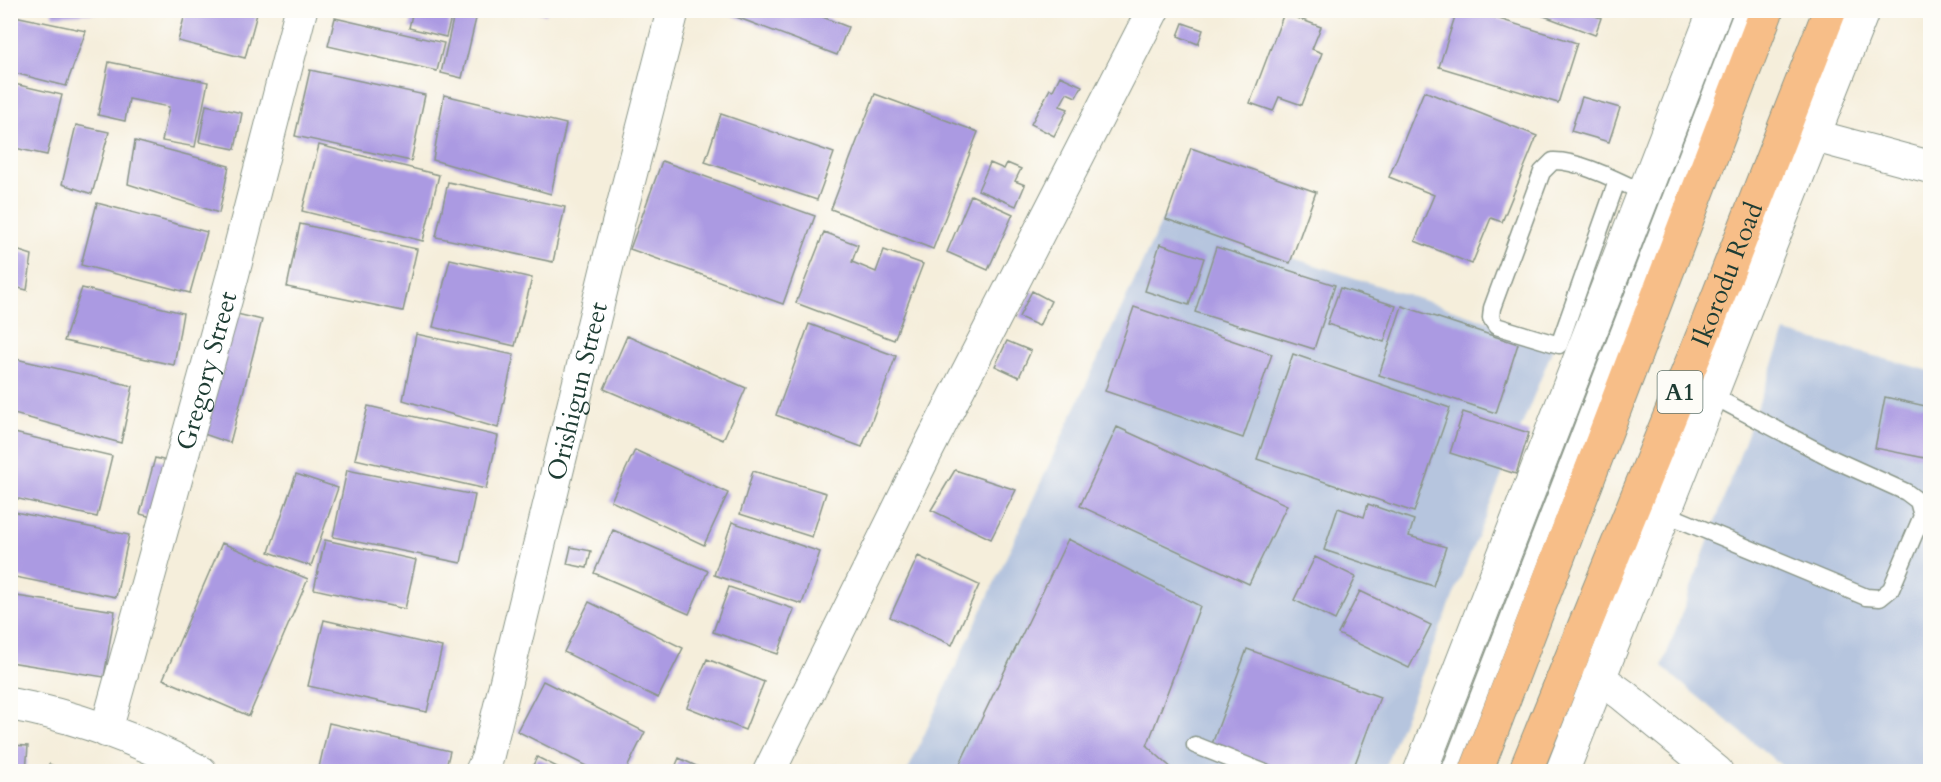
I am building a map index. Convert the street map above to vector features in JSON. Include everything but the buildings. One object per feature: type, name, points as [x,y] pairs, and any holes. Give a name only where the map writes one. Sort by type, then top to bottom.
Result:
[{"type":"highway","name":"A1","points":[[1476,771],[1767,10]]},
{"type":"highway","name":"Ikorodu Road","points":[[1526,771],[1662,475],[1783,173],[1830,10]]},
{"type":"street","name":"Gregory Street","points":[[106,731],[232,278],[301,10]]},
{"type":"street","name":"Orishigun Street","points":[[481,771],[487,759],[609,259],[673,10]]},
{"type":"street","points":[[769,771],[927,451],[1153,10]]},
{"type":"street","points":[[1420,771],[1630,187],[1715,10]]},
{"type":"street","name":"Ikorodu Road","points":[[1562,771],[1664,513],[1662,475],[1711,395],[1783,173],[1815,136],[1863,10]]},
{"type":"street","points":[[1815,136],[1930,167]]},
{"type":"street","points":[[1598,677],[1717,771]]},
{"type":"street","points":[[10,704],[41,710],[106,731],[170,755],[201,771]]},
{"type":"lane","points":[[1449,771],[1743,10]]},
{"type":"lane","points":[[1571,347],[1496,326],[1491,318],[1492,308],[1542,172],[1553,161],[1565,161],[1630,187]]},
{"type":"lane","points":[[1664,513],[1866,597],[1880,598],[1891,589],[1922,516],[1918,501],[1906,492],[1833,459],[1711,395]]},
{"type":"lane","points":[[1195,745],[1263,771]]},
{"type":"shaded area","points":[[1164,216],[1555,343],[1383,771],[907,772]]},
{"type":"shaded area","points":[[1785,332],[1930,371],[1930,771],[1788,771],[1662,667]]}]
